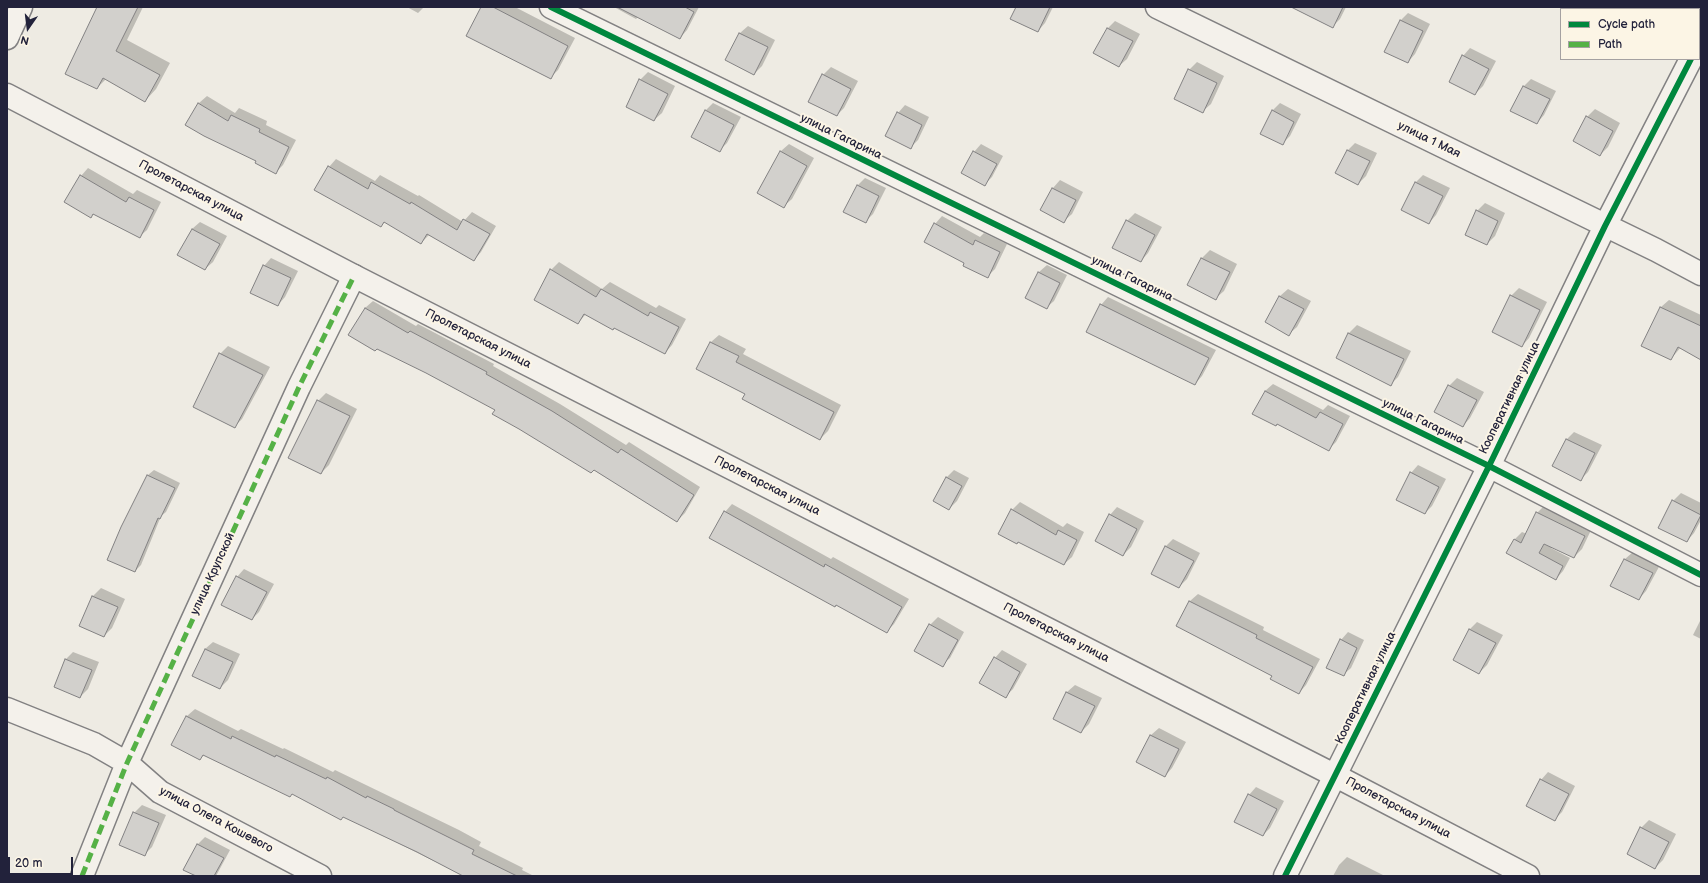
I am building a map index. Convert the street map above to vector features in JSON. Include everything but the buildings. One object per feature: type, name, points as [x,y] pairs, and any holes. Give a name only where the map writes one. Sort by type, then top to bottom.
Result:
[{"type":"street","points":[[7,38],[21,7]]},
{"type":"street","name":"улица Гагарина","points":[[551,7],[1489,466],[1701,575]]},
{"type":"street","name":"улица 1 Мая","points":[[1157,7],[1701,274]]},
{"type":"street","name":"Кооперативная улица","points":[[1285,876],[1489,466],[1605,226],[1690,60]]},
{"type":"street","name":"Пролетарская улица","points":[[7,95],[354,276],[1336,776],[1528,876]]},
{"type":"street","name":"улица Крупской","points":[[82,876],[127,763],[299,387],[354,276]]},
{"type":"street","name":"улица Олега Кошевого","points":[[7,709],[94,744],[127,763],[160,792],[320,876]]},
{"type":"marked path","points":[[82,876],[127,763],[299,387],[354,276]]},
{"type":"cycle path","points":[[551,7],[1489,466],[1701,575]]},
{"type":"cycle path","points":[[1285,876],[1489,466],[1605,226],[1690,60]]}]
